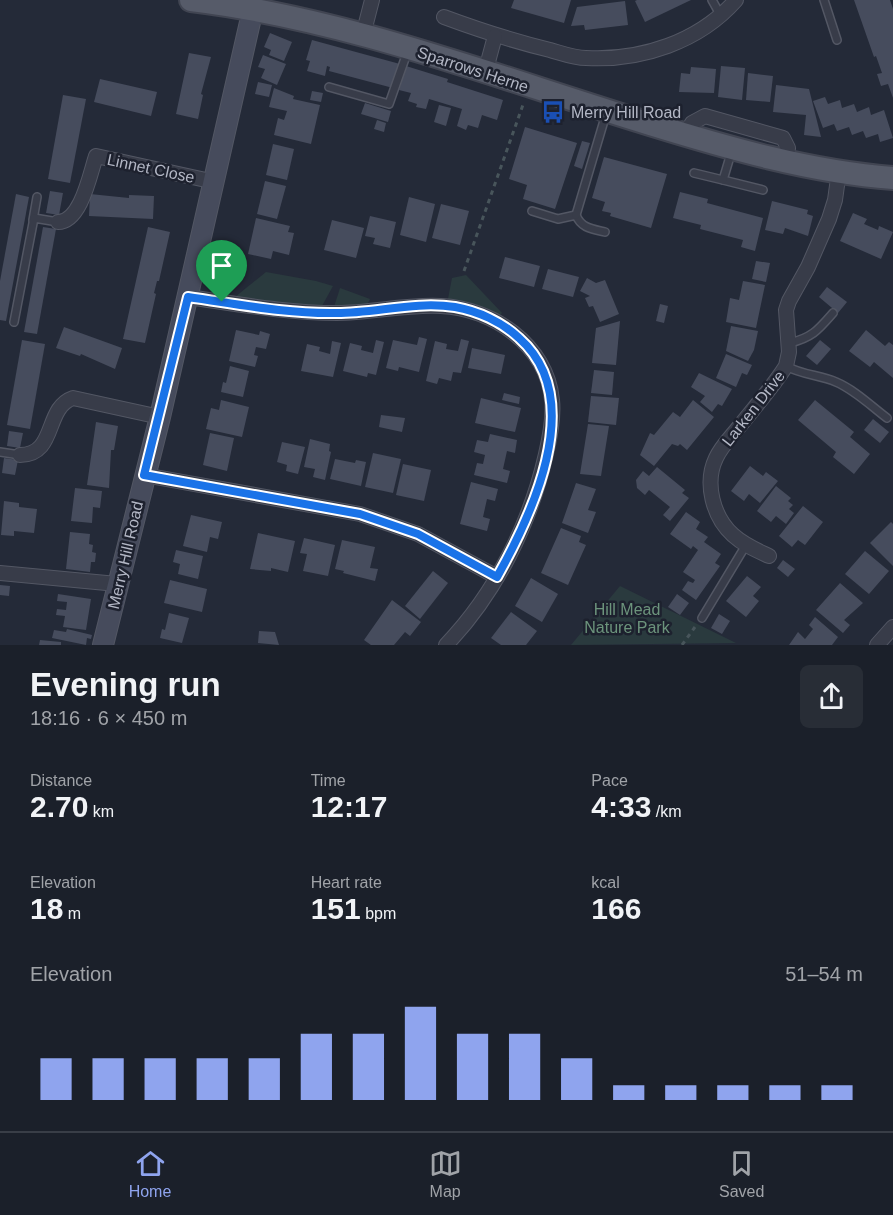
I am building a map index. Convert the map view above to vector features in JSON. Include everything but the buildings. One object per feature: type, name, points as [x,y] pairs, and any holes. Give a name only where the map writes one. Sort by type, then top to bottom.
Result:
[{"type":"main road","name":"Sparrows Herne","points":[[190,0],[254,9],[363,35],[685,135],[786,161],[893,178]]},
{"type":"street","points":[[363,35],[372,0]]},
{"type":"street","points":[[444,17],[495,36],[584,58],[622,57],[659,49],[690,37],[721,16],[736,0]]},
{"type":"street","name":"Merry Hill Road","points":[[103,645],[160,417],[254,9]]},
{"type":"street","points":[[485,73],[495,36]]},
{"type":"street","points":[[685,135],[692,123],[705,116],[783,138],[788,148],[786,161]]},
{"type":"street","name":"Linnet Close","points":[[58,222],[69,219],[78,209],[96,156],[215,182]]},
{"type":"street","name":"Larken Drive","points":[[769,556],[746,545],[732,534],[718,512],[711,491],[711,475],[716,459],[725,444],[786,366],[790,343],[786,310],[829,219],[835,200],[839,171]]},
{"type":"street","points":[[188,297],[294,312],[339,313],[416,306],[456,307],[493,320],[511,330],[529,347],[545,374],[552,400],[549,441],[528,514],[497,577],[475,610],[446,645]]},
{"type":"street","points":[[20,455],[28,455],[39,450],[44,444],[58,410],[64,401],[73,398],[160,417]]},
{"type":"street","points":[[144,475],[360,514],[418,534],[497,577]]},
{"type":"street","points":[[0,573],[117,584]]},
{"type":"street","points":[[877,645],[893,627]]},
{"type":"lane","points":[[712,0],[721,16]]},
{"type":"lane","points":[[824,0],[837,40]]},
{"type":"lane","points":[[329,87],[389,104],[409,48]]},
{"type":"lane","points":[[605,232],[585,227],[576,215],[607,111]]},
{"type":"lane","points":[[723,180],[733,147]]},
{"type":"lane","points":[[694,172],[763,190]]},
{"type":"lane","points":[[14,322],[37,197]]},
{"type":"lane","points":[[532,211],[558,219],[576,215]]},
{"type":"lane","points":[[33,220],[34,218],[58,222]]},
{"type":"lane","points":[[790,343],[806,339],[815,333],[833,313]]},
{"type":"lane","points":[[786,366],[834,381],[887,418]]},
{"type":"lane","points":[[0,452],[20,455]]},
{"type":"lane","points":[[702,618],[746,545]]},
{"type":"path","points":[[464,271],[529,87]]},
{"type":"path","points":[[682,645],[702,618]]},
{"type":"green space","points":[[266,272],[333,286],[322,306],[292,305],[235,297]]},
{"type":"green space","points":[[466,275],[502,313],[500,315],[486,308],[448,299],[452,278]]},
{"type":"green space","points":[[340,288],[370,299],[367,305],[334,307]]},
{"type":"green space","name":"Hill Mead Nature Park","points":[[620,586],[736,643],[571,645]]},
{"type":"place","name":"Merry Hill Road","points":[[553,112]]},
{"type":"route","points":[[188,297],[222,302],[294,312],[339,313],[416,306],[456,307],[493,320],[511,330],[529,347],[545,374],[549,387],[552,400],[552,422],[543,469],[528,514],[497,577],[418,534],[360,514],[144,475],[188,297]]}]
